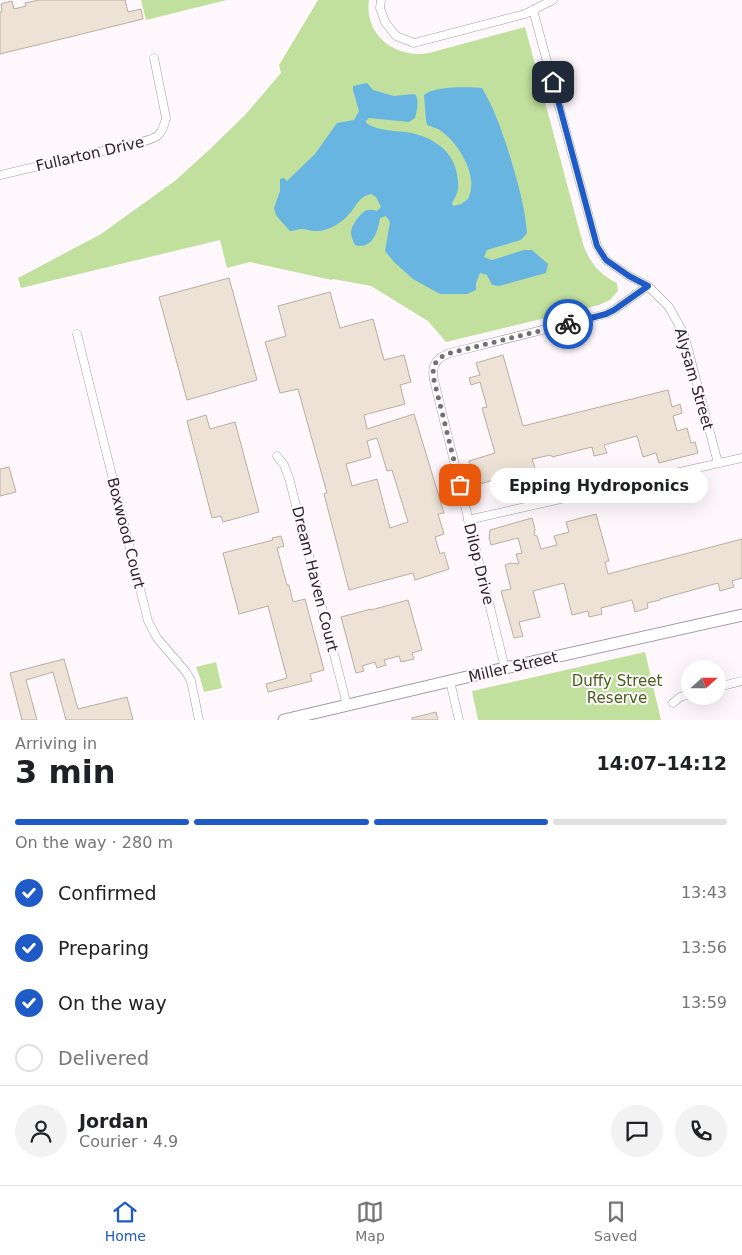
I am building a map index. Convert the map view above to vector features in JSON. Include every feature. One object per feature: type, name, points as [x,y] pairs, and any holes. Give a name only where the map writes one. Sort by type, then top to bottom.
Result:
[{"type":"street","points":[[381,0],[380,8],[385,22],[396,36],[414,43],[525,14],[553,0]]},
{"type":"street","name":"Alysam Street","points":[[533,10],[597,246],[606,260],[648,286],[669,307],[684,334],[718,463]]},
{"type":"street","name":"Fullarton Drive","points":[[0,175],[153,139],[160,134],[164,128],[166,118],[154,58]]},
{"type":"street","name":"Dilop Drive","points":[[505,668],[434,380],[433,369],[438,359],[450,353],[606,314],[648,286]]},
{"type":"street","name":"Boxwood Court","points":[[77,334],[148,622],[157,638],[186,672],[190,681],[199,720]]},
{"type":"street","name":"Dream Haven Court","points":[[277,456],[284,465],[289,478],[347,706]]},
{"type":"street","points":[[468,520],[742,458]]},
{"type":"street","name":"Miller Street","points":[[284,720],[742,615]]},
{"type":"street","points":[[450,681],[459,720]]},
{"type":"street","points":[[726,685],[742,681]]},
{"type":"street","points":[[673,703],[681,697]]},
{"type":"green space","points":[[141,0],[227,0],[146,20]]},
{"type":"green space","points":[[318,0],[369,0],[369,13],[377,34],[394,48],[417,54],[429,53],[525,27],[583,244],[588,257],[596,267],[605,276],[617,283],[618,291],[610,300],[599,305],[446,342],[428,321],[371,286],[332,280],[250,262],[227,268],[220,240],[21,288],[18,278],[101,234],[176,180],[210,149],[245,115],[281,73],[279,65]]},
{"type":"green space","name":"Duffy Street Reserve","points":[[645,652],[661,720],[478,720],[472,691]]},
{"type":"green space","points":[[216,662],[222,688],[204,692],[196,667]]},
{"type":"water","points":[[367,83],[373,90],[394,96],[416,95],[418,104],[415,118],[409,122],[369,118],[366,123],[382,129],[418,135],[433,141],[445,150],[450,156],[458,179],[458,191],[452,203],[453,206],[461,204],[468,199],[471,189],[470,172],[463,156],[452,141],[439,130],[427,125],[424,95],[443,89],[460,87],[482,88],[497,120],[509,153],[523,203],[527,233],[521,240],[487,250],[484,257],[492,260],[524,250],[532,250],[548,264],[546,273],[499,286],[492,285],[487,275],[480,273],[476,283],[476,290],[467,294],[440,294],[413,279],[385,251],[390,222],[386,216],[380,218],[376,234],[370,242],[361,246],[355,245],[351,232],[360,215],[365,211],[377,211],[381,207],[376,197],[371,194],[361,199],[339,223],[329,228],[319,231],[302,229],[290,231],[276,215],[274,208],[280,191],[280,179],[284,178],[287,181],[315,154],[337,123],[354,120],[359,111],[353,86]]},
{"type":"building","points":[[39,0],[125,0],[128,12],[141,9],[143,19],[0,54],[1,4],[12,1],[14,9],[26,6],[25,3]]},
{"type":"building","points":[[229,278],[257,380],[187,400],[159,297]]},
{"type":"building","points":[[330,292],[340,328],[373,319],[384,360],[404,355],[411,382],[400,385],[405,404],[364,415],[367,429],[414,414],[444,513],[438,514],[444,534],[435,537],[440,554],[444,552],[449,569],[415,580],[413,573],[349,590],[324,494],[327,493],[298,389],[280,393],[265,342],[286,336],[278,306]],"holes":[[[377,438],[387,471],[392,470],[408,522],[390,528],[377,479],[352,486],[346,464],[371,457],[367,441]]]},
{"type":"building","points":[[503,355],[523,426],[668,390],[672,407],[680,404],[682,413],[673,416],[677,431],[687,428],[691,443],[695,442],[698,453],[659,463],[656,453],[643,457],[637,436],[604,445],[607,453],[594,456],[592,447],[552,457],[551,455],[532,459],[536,471],[498,482],[497,479],[476,485],[469,461],[495,453],[482,408],[487,407],[480,382],[471,385],[469,378],[480,375],[476,363]]},
{"type":"building","points":[[206,415],[210,429],[235,422],[259,512],[223,522],[221,516],[212,518],[187,421]]},
{"type":"building","points":[[9,467],[16,492],[0,496],[0,469]]},
{"type":"building","points":[[596,514],[609,561],[605,562],[608,574],[742,539],[742,578],[732,581],[734,587],[720,591],[718,583],[647,603],[648,608],[635,612],[632,600],[601,608],[602,614],[589,617],[588,611],[572,615],[564,583],[533,591],[540,617],[519,622],[523,636],[514,638],[501,591],[511,589],[505,565],[511,563],[519,564],[516,554],[522,553],[518,538],[491,545],[489,538],[490,530],[532,518],[535,529],[534,535],[537,536],[541,549],[557,545],[554,536],[569,532],[566,522]]},
{"type":"building","points":[[281,536],[284,546],[277,548],[287,585],[289,585],[293,602],[305,599],[324,670],[310,674],[312,681],[268,692],[266,684],[287,678],[268,606],[239,614],[223,553],[273,540],[272,538]]},
{"type":"building","points":[[408,600],[422,650],[412,653],[414,659],[401,662],[399,656],[384,660],[386,665],[377,668],[375,662],[362,666],[364,671],[356,673],[341,617]]},
{"type":"building","points":[[64,659],[78,709],[127,697],[133,720],[66,720],[53,672],[26,680],[37,720],[22,720],[10,673]]},
{"type":"building","points":[[436,712],[438,720],[412,720],[412,718]]},
{"type":"way so far","points":[[460,485],[434,380],[433,369],[435,363],[442,356],[450,353],[568,324]]},
{"type":"place","name":"Epping Hydroponics","points":[[460,485]]},
{"type":"route","points":[[553,82],[597,246],[606,260],[648,286],[606,314],[568,324]]}]
